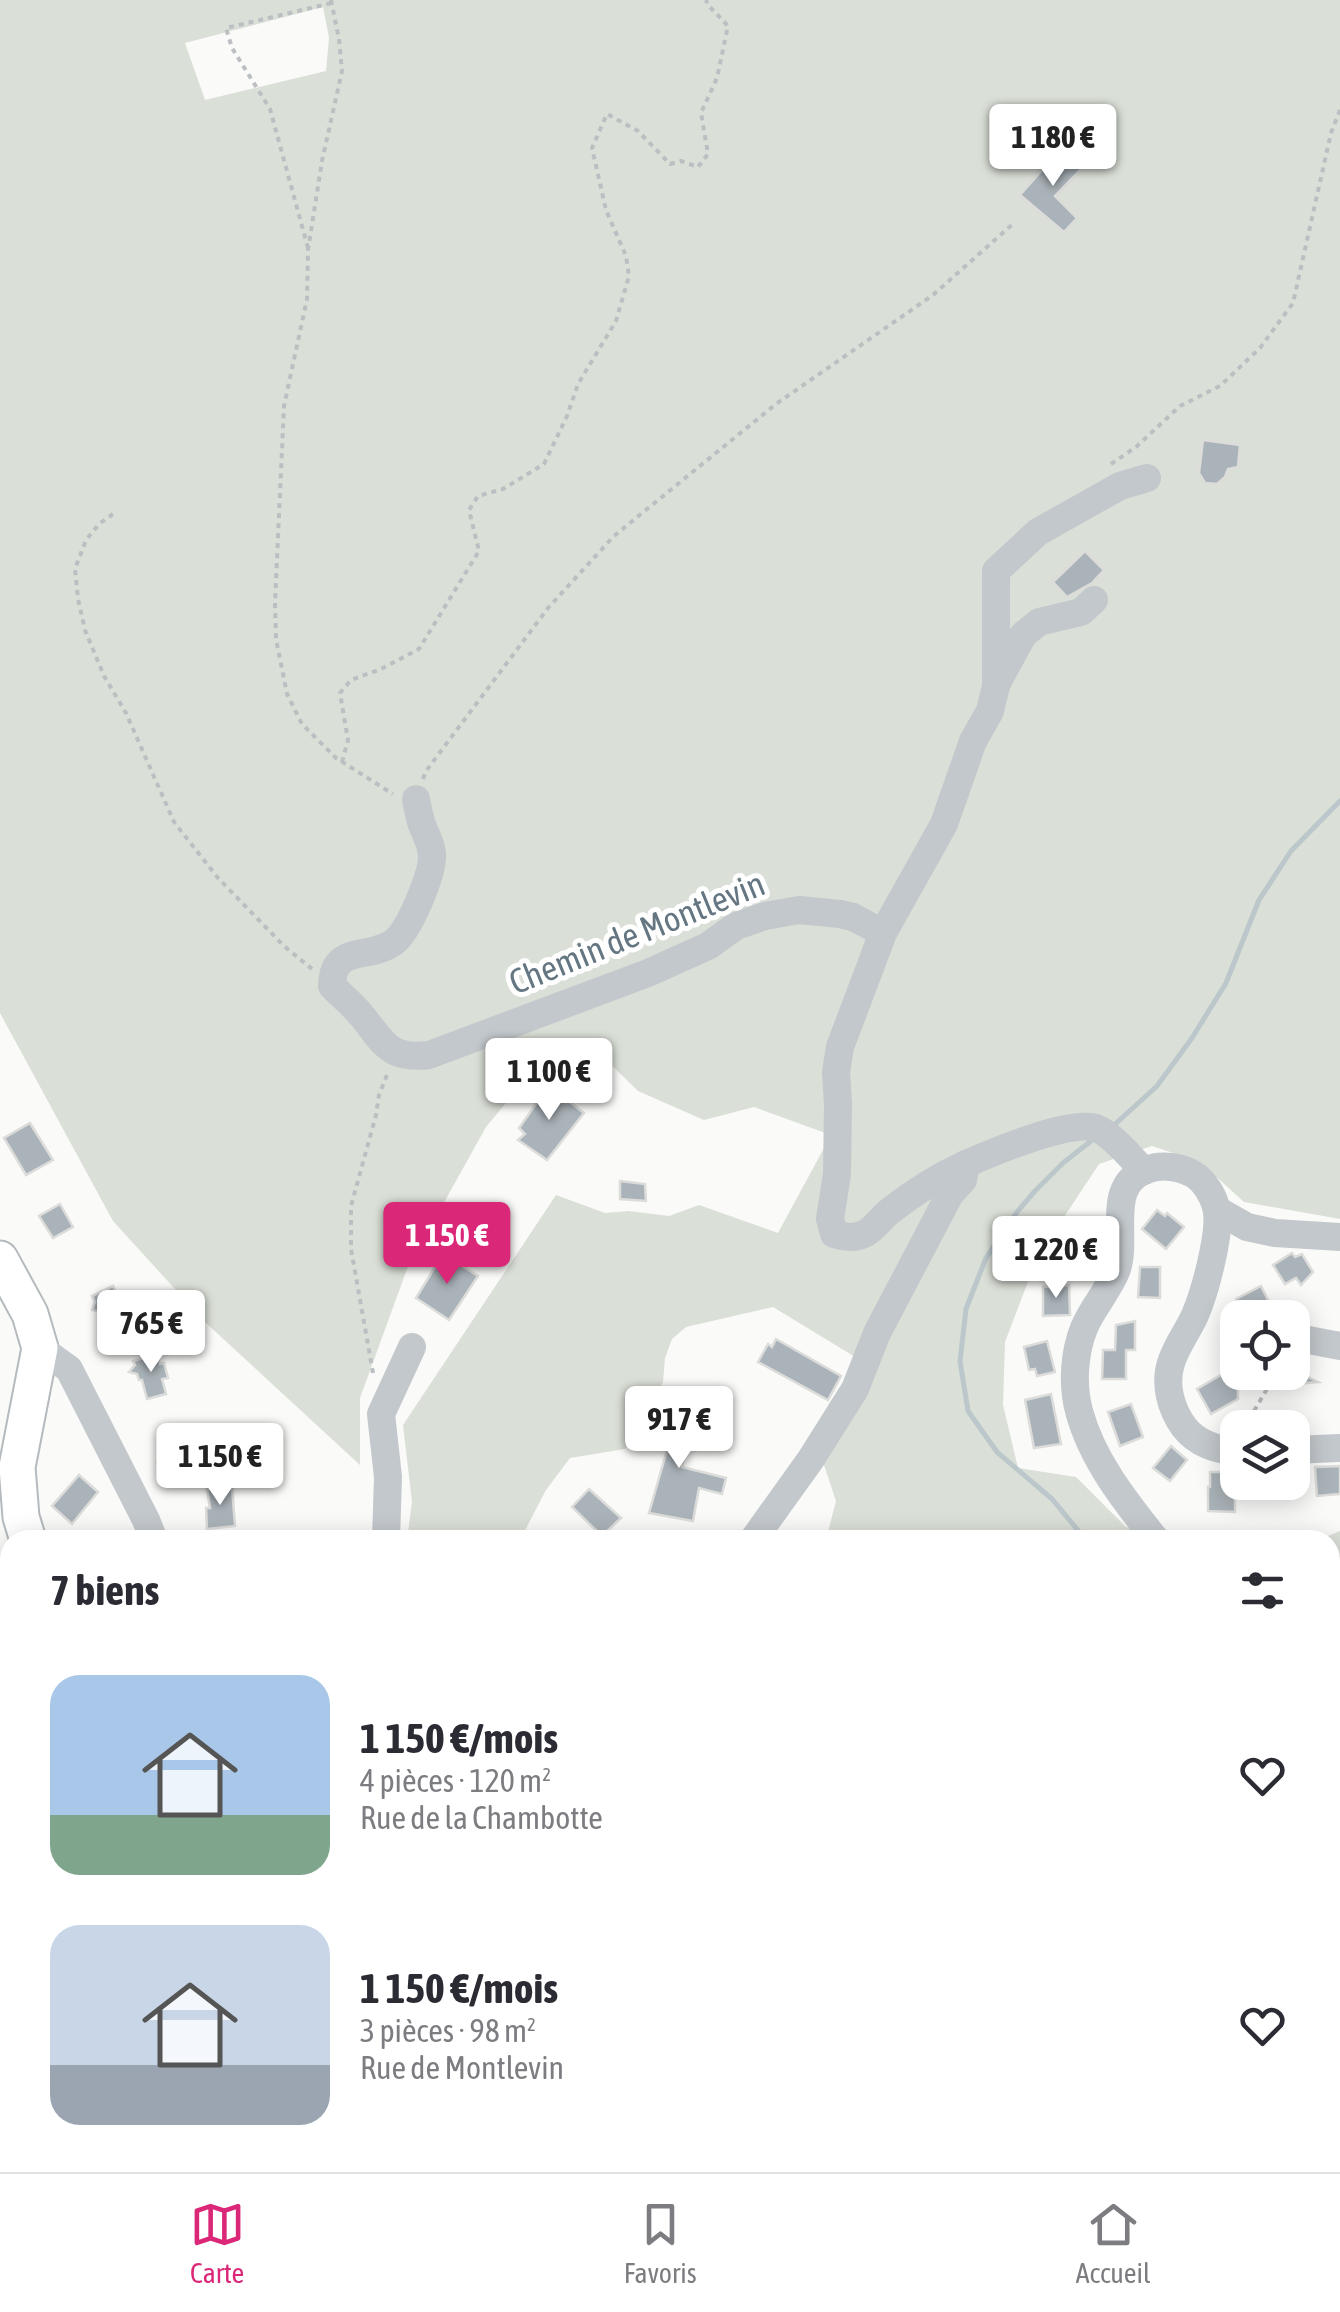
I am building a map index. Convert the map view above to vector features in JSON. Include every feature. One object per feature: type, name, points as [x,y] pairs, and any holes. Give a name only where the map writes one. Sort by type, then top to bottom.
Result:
[{"type":"main road","points":[[0,1259],[30,1314],[40,1348],[8,1458],[25,1530]]},
{"type":"street","points":[[996,686],[996,571],[1038,532],[1120,486],[1147,478]]},
{"type":"street","points":[[1094,600],[1080,612],[1039,622],[1023,634],[973,741],[944,824],[883,933],[840,1048],[836,1072],[837,1174],[830,1220],[834,1234],[856,1237],[868,1232],[921,1187],[966,1164],[1070,1127],[1097,1128],[1144,1171]]},
{"type":"street","points":[[396,1052],[382,1044],[361,1015],[332,986],[335,966],[348,956],[374,952],[396,941],[429,878],[433,853],[416,799]]},
{"type":"street","name":"Chemin de Montlevin","points":[[396,1052],[411,1057],[429,1055],[564,1006],[648,974],[708,946],[736,926],[765,916],[799,910],[840,914],[883,933]]},
{"type":"street","points":[[760,1530],[856,1390],[877,1333],[950,1194],[963,1180],[966,1164]]},
{"type":"street","points":[[1148,1530],[1120,1496],[1095,1450],[1078,1410],[1075,1381],[1076,1354],[1084,1328],[1116,1269],[1122,1247],[1119,1209],[1124,1189],[1136,1175],[1153,1167],[1175,1168],[1195,1175],[1208,1188],[1217,1210],[1207,1280],[1171,1364],[1169,1388],[1174,1413],[1189,1433],[1208,1446],[1220,1448]]},
{"type":"street","points":[[1217,1210],[1247,1227],[1340,1237]]},
{"type":"street","points":[[1310,1340],[1340,1346]]},
{"type":"street","points":[[386,1530],[388,1476],[381,1414],[412,1347]]},
{"type":"street","points":[[40,1348],[69,1370],[150,1530]]},
{"type":"street","points":[[1310,1449],[1340,1448]]},
{"type":"path","points":[[342,762],[348,740],[340,693],[351,680],[419,650],[478,551],[469,510],[478,496],[503,489],[544,464],[578,384],[616,322],[629,276],[626,256],[606,210],[592,148],[608,114],[638,131],[670,164],[680,160],[698,168],[708,154],[701,113],[717,78],[728,26],[706,0]]},
{"type":"path","points":[[308,250],[270,109],[232,48],[226,28],[332,2],[342,71],[322,161],[308,250],[306,298],[284,406],[276,639],[288,694],[302,724],[342,762],[392,794],[416,799],[426,771],[511,655],[614,536],[776,404],[933,295],[1015,222]]},
{"type":"path","points":[[1106,467],[1136,447],[1180,406],[1220,386],[1260,348],[1293,302],[1330,133],[1340,110]]},
{"type":"path","points":[[113,514],[86,540],[75,569],[85,630],[104,676],[126,713],[174,822],[244,905],[284,946],[332,986]]},
{"type":"path","points":[[381,1414],[359,1306],[351,1250],[351,1206],[379,1095],[396,1052]]},
{"type":"shaded area","points":[[0,0],[1340,0],[1340,1219],[1244,1202],[1200,1162],[1152,1146],[1099,1164],[1037,1258],[1005,1342],[1003,1405],[1018,1468],[1076,1477],[1126,1527],[1138,1530],[829,1530],[836,1501],[823,1462],[865,1363],[773,1307],[686,1327],[672,1339],[663,1382],[625,1449],[570,1458],[546,1490],[525,1530],[408,1530],[412,1502],[403,1425],[556,1195],[605,1213],[629,1211],[669,1216],[699,1205],[778,1233],[831,1135],[754,1107],[704,1120],[638,1091],[595,1049],[533,1070],[486,1127],[407,1269],[360,1398],[360,1465],[206,1323],[113,1221],[0,1013]],"holes":[[[323,7],[329,38],[326,71],[205,100],[185,43]]]},
{"type":"building","points":[[1058,148],[1081,169],[1055,196],[1077,218],[1064,232],[1020,195]]},
{"type":"building","points":[[1203,440],[1240,445],[1238,467],[1228,469],[1217,484],[1205,483],[1199,473]]},
{"type":"building","points":[[1085,551],[1104,570],[1092,583],[1067,597],[1053,582]]},
{"type":"building","points":[[549,1086],[584,1113],[547,1160],[518,1140],[525,1134],[519,1128]]},
{"type":"building","points":[[30,1123],[53,1160],[26,1175],[4,1138]]},
{"type":"building","points":[[620,1181],[645,1184],[646,1201],[620,1199]]},
{"type":"building","points":[[60,1204],[73,1227],[53,1238],[39,1216]]},
{"type":"building","points":[[1157,1210],[1184,1227],[1166,1249],[1142,1229]]},
{"type":"building","points":[[1067,1224],[1089,1227],[1089,1255],[1063,1253]]},
{"type":"building","points":[[1292,1253],[1295,1257],[1302,1254],[1313,1272],[1301,1285],[1296,1278],[1285,1284],[1273,1265]]},
{"type":"building","points":[[443,1254],[478,1276],[449,1320],[416,1298]]},
{"type":"building","points":[[1140,1267],[1160,1267],[1160,1298],[1138,1297]]},
{"type":"building","points":[[1069,1285],[1070,1315],[1043,1316],[1043,1287]]},
{"type":"building","points":[[113,1286],[126,1313],[104,1321],[100,1312],[92,1310],[92,1296]]},
{"type":"building","points":[[1261,1286],[1268,1300],[1237,1300]]},
{"type":"building","points":[[1135,1321],[1135,1350],[1126,1350],[1126,1379],[1102,1379],[1103,1350],[1115,1350],[1116,1325]]},
{"type":"building","points":[[776,1339],[841,1376],[828,1400],[758,1362],[768,1344],[772,1347]]},
{"type":"building","points":[[1047,1341],[1055,1372],[1037,1376],[1035,1369],[1029,1370],[1024,1347]]},
{"type":"building","points":[[157,1354],[168,1378],[162,1379],[166,1394],[147,1399],[142,1380],[129,1372],[135,1365],[133,1361]]},
{"type":"building","points":[[1220,1376],[1220,1390],[1238,1390],[1238,1399],[1211,1414],[1197,1389]]},
{"type":"building","points":[[1051,1394],[1061,1444],[1034,1448],[1025,1400]]},
{"type":"building","points":[[1131,1404],[1143,1437],[1120,1446],[1108,1412]]},
{"type":"building","points":[[656,1412],[692,1415],[682,1467],[726,1478],[722,1494],[699,1488],[693,1521],[649,1513],[669,1443],[650,1441]]},
{"type":"building","points":[[174,1427],[189,1431],[186,1443],[192,1444],[187,1461],[191,1469],[169,1482],[157,1462]]},
{"type":"building","points":[[1171,1446],[1187,1460],[1170,1481],[1153,1468]]},
{"type":"building","points":[[1340,1466],[1340,1494],[1317,1496],[1315,1467]]},
{"type":"building","points":[[1210,1472],[1220,1472],[1220,1500],[1235,1500],[1235,1512],[1208,1511]]},
{"type":"building","points":[[79,1475],[98,1492],[72,1524],[52,1506]]},
{"type":"building","points":[[232,1487],[235,1526],[207,1529],[207,1489]]},
{"type":"building","points":[[589,1489],[621,1518],[608,1530],[596,1530],[572,1507]]},
{"type":"waterway","points":[[1113,1126],[1157,1086],[1192,1038],[1226,983],[1259,900],[1291,851],[1340,801]]},
{"type":"waterway","points":[[1078,1530],[1052,1499],[997,1452],[968,1411],[960,1361],[966,1309],[986,1258],[1035,1191],[1091,1141]]}]
